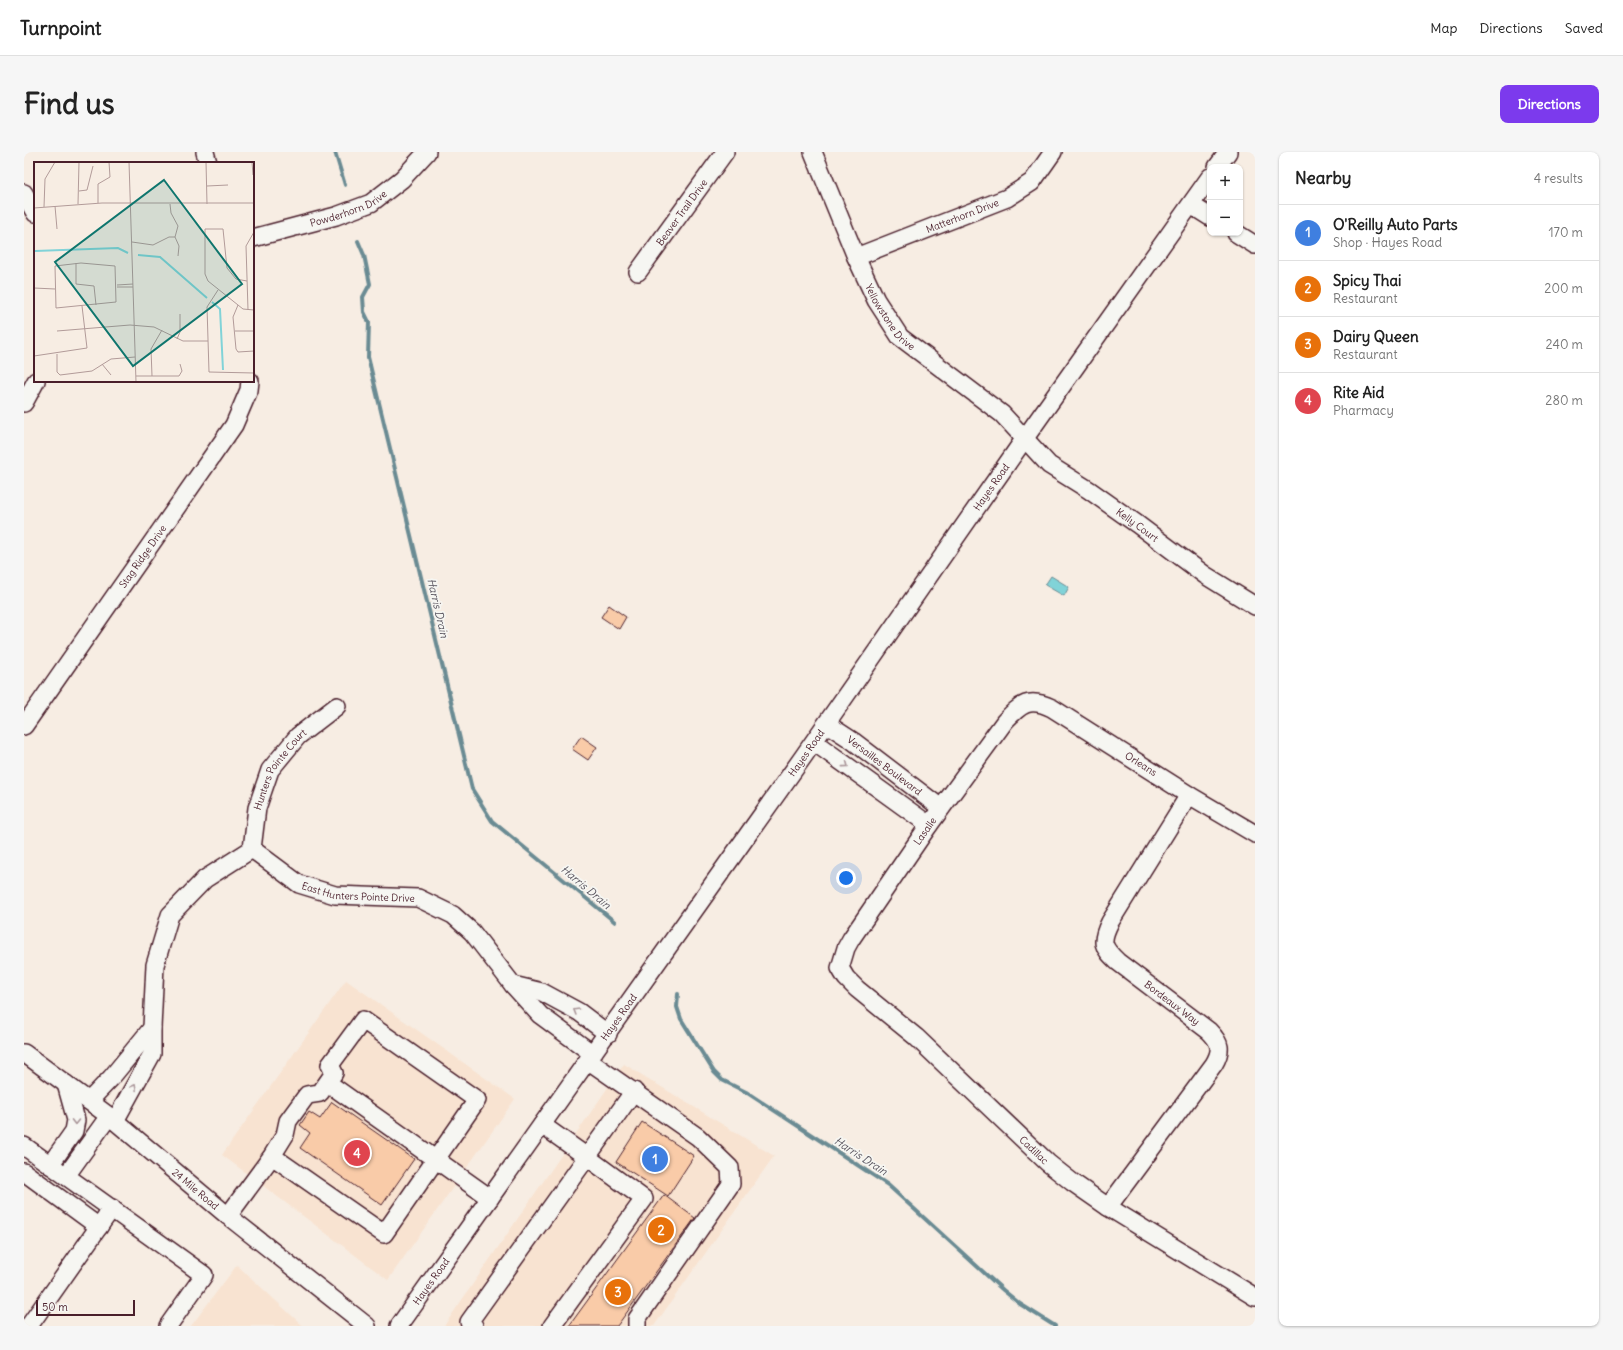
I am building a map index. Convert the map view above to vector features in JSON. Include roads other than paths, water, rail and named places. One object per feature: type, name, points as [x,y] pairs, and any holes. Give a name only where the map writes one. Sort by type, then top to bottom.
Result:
[{"type":"street","points":[[204,152],[208,162]]},
{"type":"street","name":"Powderhorn Drive","points":[[254,238],[336,216],[371,203],[402,179],[427,152]]},
{"type":"street","name":"Beaver Trail Drive","points":[[638,272],[725,152]]},
{"type":"street","name":"Yellowstone Drive","points":[[813,152],[856,257],[876,300],[900,337],[1002,414],[1025,438]]},
{"type":"street","name":"Matterhorn Drive","points":[[856,257],[1007,198],[1032,182],[1053,152]]},
{"type":"street","points":[[1219,164],[1228,152]]},
{"type":"street","name":"Hayes Road","points":[[399,1326],[827,724],[1025,438],[1207,181]]},
{"type":"street","points":[[24,193],[34,211]]},
{"type":"street","points":[[1191,205],[1207,215]]},
{"type":"street","points":[[1241,236],[1255,245]]},
{"type":"street","points":[[24,403],[35,382]]},
{"type":"street","name":"Stag Ridge Drive","points":[[24,726],[234,425],[249,390],[250,382]]},
{"type":"street","name":"Kelly Court","points":[[1025,438],[1049,465],[1089,490],[1205,575],[1255,606]]},
{"type":"street","name":"Orleans","points":[[1025,703],[1036,701],[1052,708],[1189,795],[1255,834]]},
{"type":"street","name":"Lasalle","points":[[840,968],[846,948],[851,939],[929,825],[1005,721],[1025,703]]},
{"type":"street","name":"Hunters Pointe Court","points":[[252,849],[257,808],[270,770],[298,736],[337,706]]},
{"type":"street","name":"Versailles Boulevard","points":[[827,724],[853,741],[941,808]]},
{"type":"street","name":"Versailles Boulevard","points":[[814,742],[929,825]]},
{"type":"street","name":"Bordeaux Way","points":[[1108,1207],[1214,1064],[1220,1050],[1219,1043],[1209,1031],[1118,962],[1108,953],[1103,942],[1104,934],[1110,922],[1189,795]]},
{"type":"street","points":[[66,1176],[112,1119],[152,1054],[155,965],[170,915],[205,879],[252,849]]},
{"type":"street","name":"East Hunters Pointe Drive","points":[[252,849],[298,884],[335,895],[418,898],[453,915],[472,932],[513,985],[540,1015],[634,1092],[698,1137],[730,1168],[731,1184],[637,1319],[637,1326]]},
{"type":"street","name":"Cadillac","points":[[840,968],[846,978],[857,989],[916,1037],[1048,1162],[1072,1182],[1108,1207],[1255,1297]]},
{"type":"street","points":[[513,985],[542,992],[579,1012],[608,1034]]},
{"type":"street","points":[[228,1216],[272,1156],[285,1134],[288,1121],[307,1095],[320,1093],[328,1082],[334,1073],[330,1065],[363,1020],[477,1100],[384,1234],[272,1156]]},
{"type":"street","points":[[89,1101],[111,1078],[152,1028]]},
{"type":"street","name":"24 Mile Road","points":[[24,1053],[112,1119],[228,1216],[366,1326]]},
{"type":"street","points":[[328,1082],[490,1198]]},
{"type":"street","points":[[50,1165],[74,1131],[76,1120],[66,1084]]},
{"type":"street","points":[[474,1326],[469,1322],[634,1092]]},
{"type":"street","points":[[542,1125],[644,1199],[552,1326]]},
{"type":"street","points":[[24,1146],[204,1275],[168,1326]]},
{"type":"street","points":[[24,1172],[99,1227]]},
{"type":"street","points":[[32,1322],[112,1208]]},
{"type":"water","points":[[1051,576],[1069,587],[1064,596],[1045,585]]},
{"type":"waterway","name":"Harris Drain","points":[[335,152],[345,185]]},
{"type":"waterway","name":"Harris Drain","points":[[358,241],[364,255],[370,284],[363,297],[364,312],[369,322],[368,357],[472,789],[492,821],[615,922]]},
{"type":"waterway","name":"Harris Drain","points":[[678,994],[677,1007],[681,1019],[714,1072],[722,1080],[746,1092],[888,1185],[1003,1290],[1020,1304],[1055,1326]]},
{"type":"place","name":"Rite Aid","points":[[357,1153]]},
{"type":"place","name":"O'Reilly Auto Parts","points":[[655,1159]]},
{"type":"place","name":"Spicy Thai","points":[[661,1230]]},
{"type":"place","name":"Dairy Queen","points":[[618,1292]]}]
